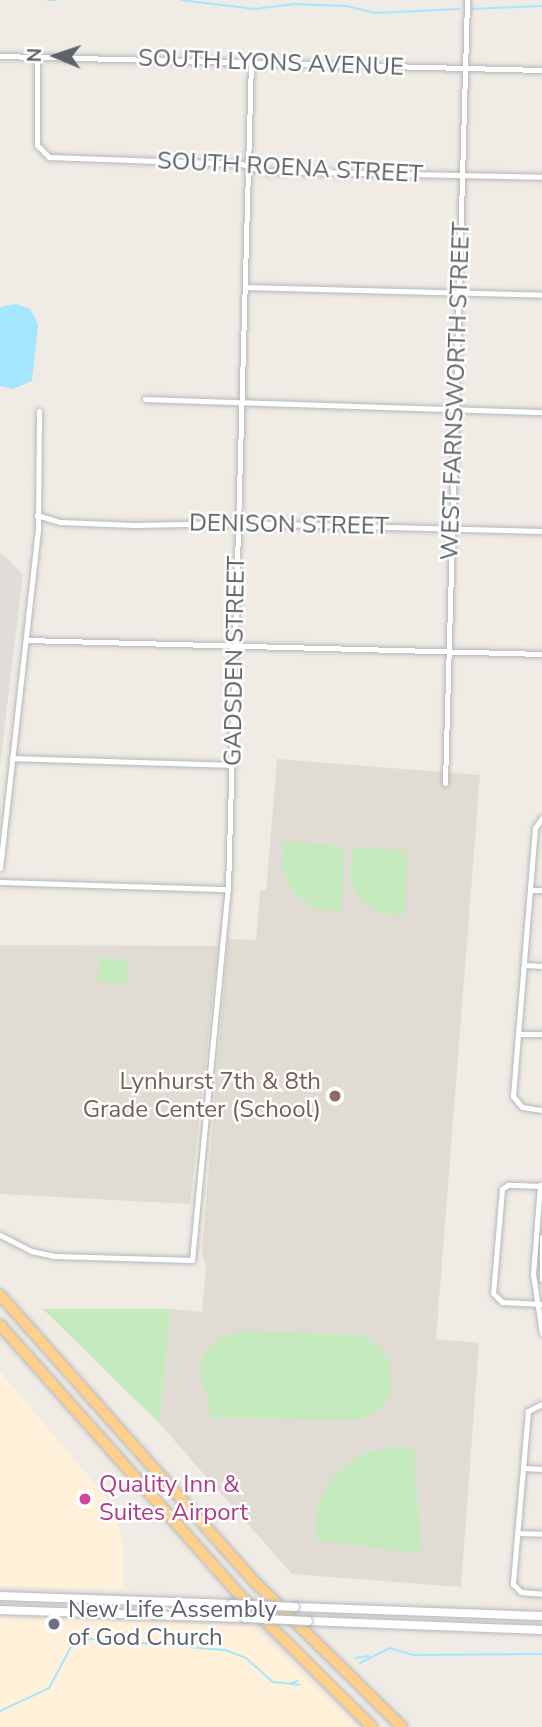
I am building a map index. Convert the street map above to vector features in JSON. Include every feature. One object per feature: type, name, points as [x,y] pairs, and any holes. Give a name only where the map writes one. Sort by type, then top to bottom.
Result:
[{"type":"highway","points":[[2,1297],[257,1584],[402,1727]]},
{"type":"highway","points":[[0,1325],[242,1598],[372,1727]]},
{"type":"main road","points":[[0,1596],[542,1616]]},
{"type":"main road","points":[[0,1610],[542,1630]]},
{"type":"street","name":"WEST FARNSWORTH STREET","points":[[445,783],[467,0]]},
{"type":"street","name":"SOUTH LYONS AVENUE","points":[[0,56],[542,70]]},
{"type":"street","name":"SOUTH ROENA STREET","points":[[37,57],[40,152],[54,157],[249,166],[262,171],[542,177]]},
{"type":"street","name":"GADSDEN STREET","points":[[0,1235],[23,1248],[55,1256],[192,1259],[228,889],[251,62]]},
{"type":"street","points":[[245,286],[542,295]]},
{"type":"street","points":[[145,399],[542,412]]},
{"type":"street","points":[[0,868],[37,515],[39,411]]},
{"type":"street","name":"DENISON STREET","points":[[37,515],[60,522],[134,525],[239,523],[542,531]]},
{"type":"street","points":[[26,640],[542,654]]},
{"type":"street","points":[[12,758],[233,765]]},
{"type":"street","points":[[541,818],[535,828],[513,1096],[517,1104],[542,1110]]},
{"type":"street","points":[[0,882],[228,889]]},
{"type":"street","points":[[530,890],[542,890]]},
{"type":"street","points":[[524,965],[542,966]]},
{"type":"street","points":[[518,1034],[542,1034]]},
{"type":"street","points":[[539,1304],[495,1298],[504,1186],[541,1186],[533,1244],[542,1333]]},
{"type":"street","points":[[542,1237],[542,1279]]},
{"type":"street","points":[[533,1244],[542,1245]]},
{"type":"street","points":[[542,1404],[531,1406],[517,1533],[515,1588],[542,1594]]},
{"type":"street","points":[[523,1468],[542,1469]]},
{"type":"street","points":[[517,1533],[542,1534]]},
{"type":"shaded area","points":[[0,552],[23,574],[0,766]]},
{"type":"shaded area","name":"Lynhurst 7th & 8th Grade Center (School)","points":[[277,759],[480,775],[436,1339],[479,1343],[461,1587],[292,1574],[159,1423],[171,1309],[202,1312],[206,1268],[202,1251],[228,939],[256,940],[260,890],[266,890]]},
{"type":"shaded area","points":[[0,945],[218,946],[190,1204],[0,1194]]},
{"type":"shaded area","points":[[0,1371],[110,1502],[123,1539],[123,1590],[0,1586]]},
{"type":"shaded area","points":[[0,1617],[253,1626],[357,1727],[0,1727]]},
{"type":"green space","points":[[284,841],[340,846],[344,850],[341,913],[313,908],[294,894],[282,869]]},
{"type":"green space","points":[[352,847],[407,851],[405,916],[380,913],[357,895],[350,878]]},
{"type":"green space","points":[[100,957],[129,960],[126,985],[97,982]]},
{"type":"green space","points":[[43,1309],[171,1309],[159,1423]]},
{"type":"green space","points":[[244,1331],[362,1335],[381,1347],[390,1362],[390,1395],[379,1410],[359,1420],[210,1418],[210,1404],[199,1374],[204,1354],[219,1338]]},
{"type":"green space","points":[[397,1446],[414,1449],[421,1547],[415,1553],[316,1540],[316,1511],[332,1476],[361,1454]]},
{"type":"water","points":[[16,304],[30,309],[38,324],[32,381],[12,389],[0,386],[0,307]]},
{"type":"waterway","points":[[48,0],[55,0]]},
{"type":"waterway","points":[[181,0],[254,9],[292,4],[347,6],[375,13],[460,9]]},
{"type":"waterway","points":[[472,9],[542,6]]},
{"type":"waterway","points":[[0,1711],[49,1688],[73,1643],[90,1639],[225,1650],[246,1658],[273,1682],[300,1685]]},
{"type":"waterway","points":[[360,1663],[389,1648],[413,1655],[542,1654]]},
{"type":"waterway","points":[[356,1658],[369,1656]]},
{"type":"waterway","points":[[290,1684],[297,1681]]},
{"type":"place","name":"Lynhurst 7th & 8th Grade Center (School)","points":[[335,1096]]},
{"type":"place","name":"Quality Inn & Suites Airport","points":[[85,1499]]},
{"type":"place","name":"New Life Assembly of God Church","points":[[54,1624]]}]
